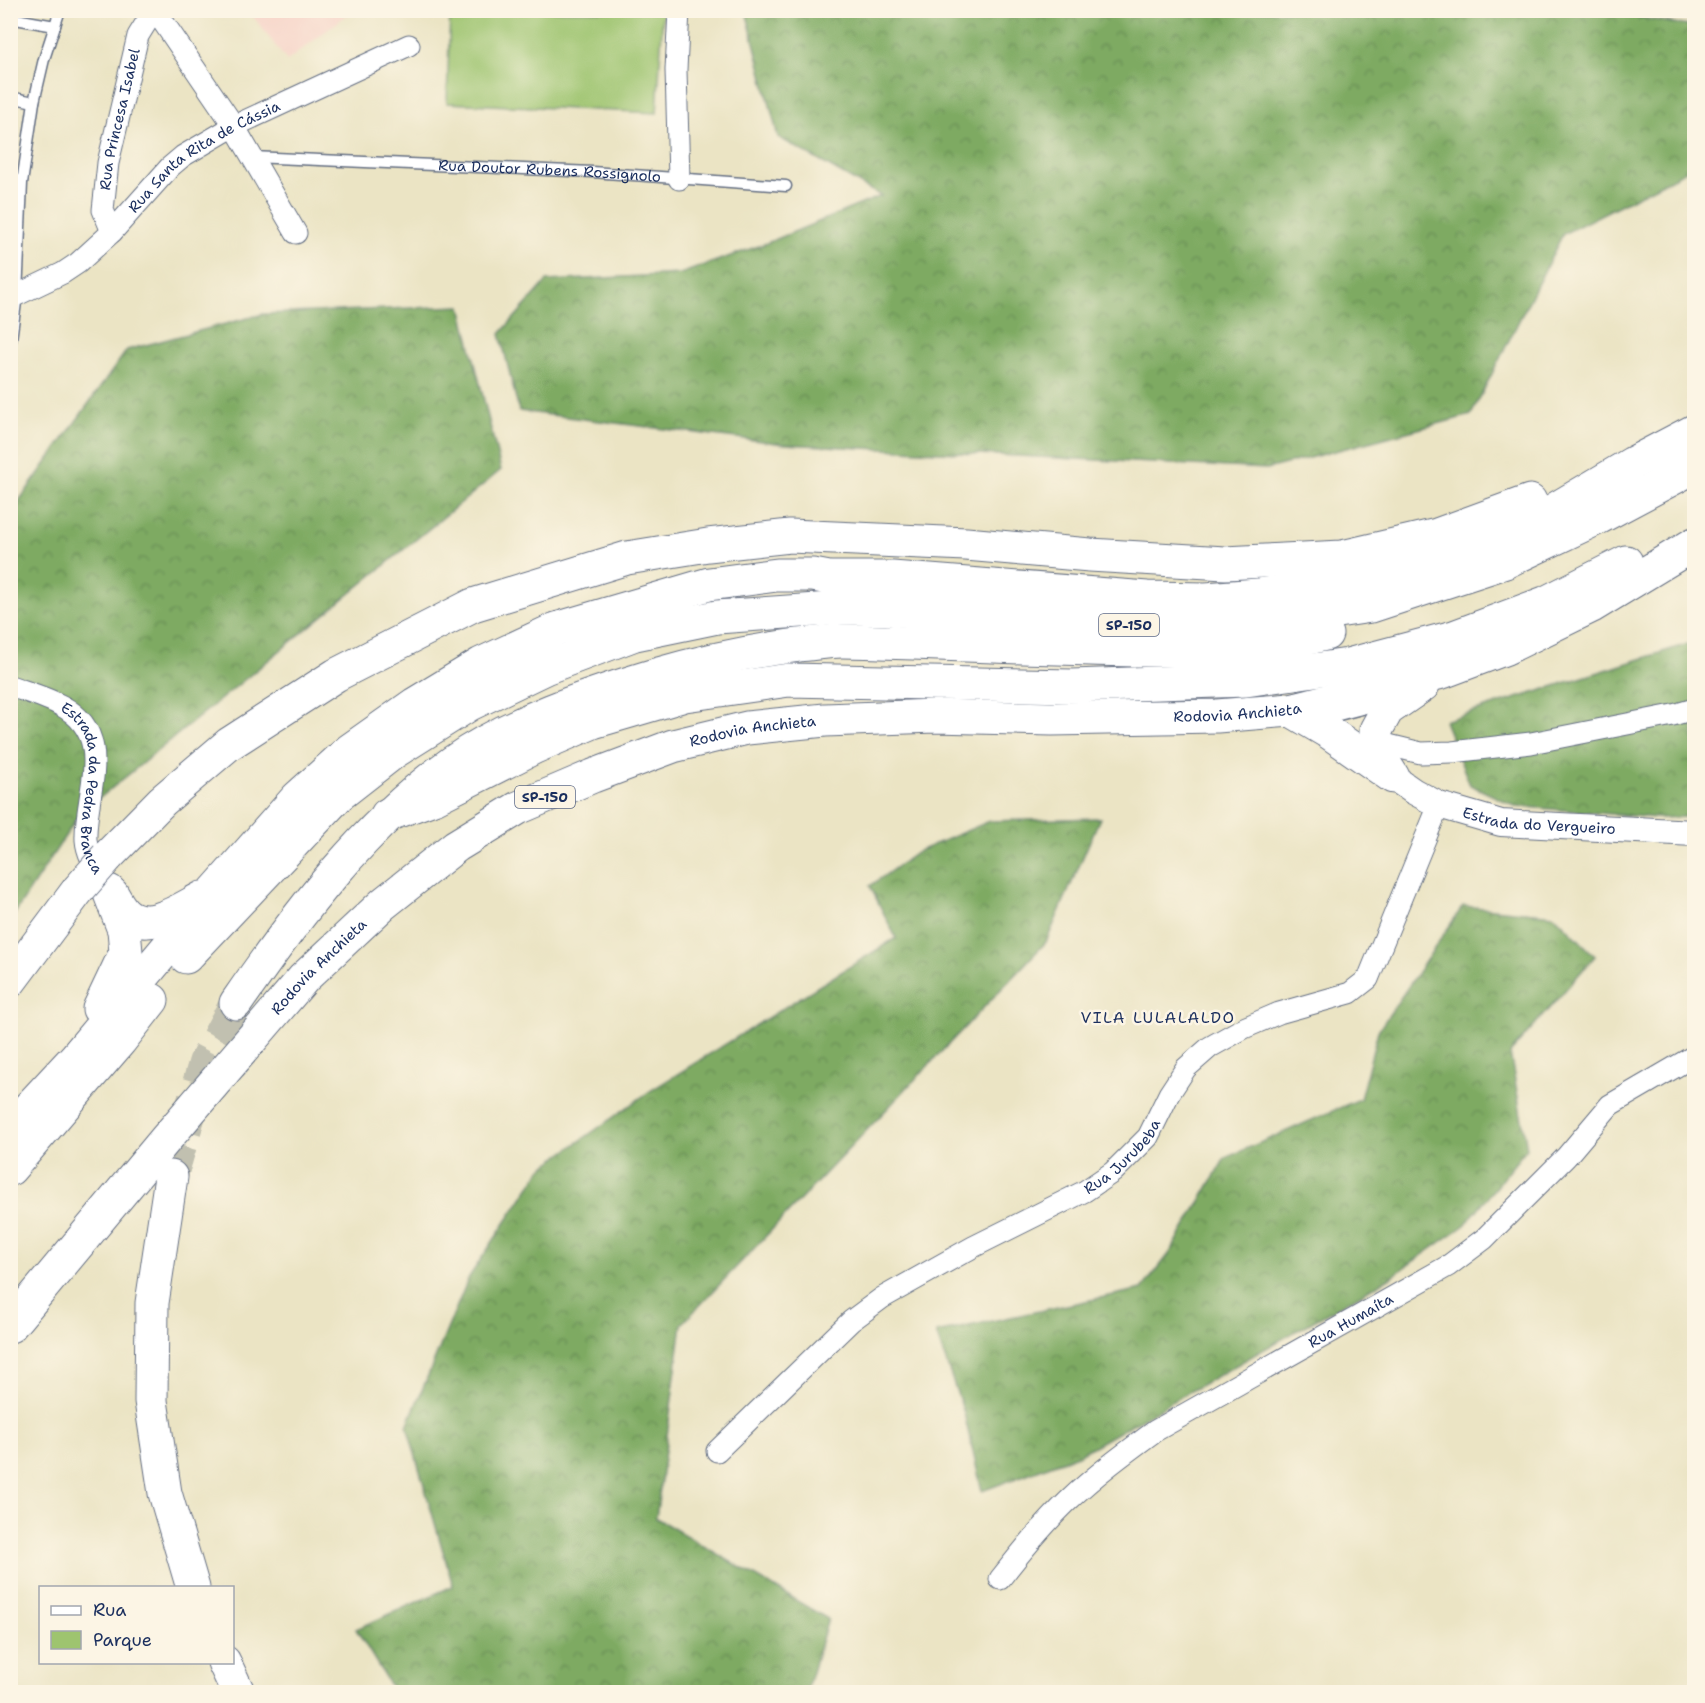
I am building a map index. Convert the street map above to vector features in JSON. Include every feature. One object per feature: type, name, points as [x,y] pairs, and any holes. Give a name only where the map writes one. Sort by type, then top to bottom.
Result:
[{"type":"highway","name":"SP-150","points":[[10,1128],[75,1058],[212,894],[297,798],[350,750],[415,704],[481,664],[556,629],[709,584],[777,575],[892,578],[1147,598],[1206,599],[1316,587],[1391,573],[1443,559],[1493,541],[1542,518],[1695,430]]},
{"type":"highway","points":[[10,981],[94,891],[107,857],[162,801],[230,744],[336,675],[473,605],[627,558],[708,545],[790,536],[966,544],[1090,555],[1225,563],[1342,557],[1437,535],[1513,508],[1580,479],[1633,464]]},
{"type":"highway","name":"SP-150","points":[[10,1169],[120,1041],[182,962],[339,795],[394,752],[470,704],[545,668],[635,634],[717,617],[802,609],[887,609],[1081,624],[1144,625],[1271,621],[1371,606],[1505,562],[1695,468]]},
{"type":"highway","points":[[387,815],[436,797],[535,747],[593,722],[685,695],[789,680],[1061,686],[1246,680],[1348,665],[1454,637],[1545,603],[1609,571],[1695,523]]},
{"type":"highway","name":"Rodovia Anchieta","points":[[10,1326],[304,978],[383,904],[456,846],[518,808],[593,776],[673,746],[747,728],[825,720],[902,717],[1063,719],[1217,716],[1291,710],[1442,672],[1506,648],[1592,606],[1695,544]]},
{"type":"highway","points":[[236,1003],[277,943],[316,894],[387,815],[452,762],[493,737],[617,686],[696,663],[765,649],[837,641],[1120,650],[1187,650],[1272,645],[1328,634],[1359,616],[1371,606]]},
{"type":"highway","points":[[1393,777],[1379,757],[1376,730],[1386,710],[1442,672]]},
{"type":"highway","points":[[1291,710],[1325,729],[1393,777]]},
{"type":"highway","points":[[94,891],[131,918],[141,921],[162,918],[212,894]]},
{"type":"highway","points":[[75,1058],[126,952],[124,930],[94,891]]},
{"type":"highway","points":[[171,1177],[152,1304],[150,1401],[165,1493],[193,1586]]},
{"type":"highway","points":[[225,1664],[238,1692]]},
{"type":"street","points":[[154,10],[234,126],[296,233]]},
{"type":"street","name":"Rua Princesa Isabel","points":[[112,232],[103,210],[108,163],[138,36],[154,10]]},
{"type":"street","name":"Rua Doutor Rubens Rossignolo","points":[[679,10],[676,70],[679,179]]},
{"type":"street","name":"Rua Santa Rita de Cássia","points":[[17,295],[63,273],[78,263],[112,232],[170,167],[183,156],[234,126],[408,45]]},
{"type":"street","name":"Estrada da Pedra Branca","points":[[10,686],[63,706],[80,721],[91,737],[95,763],[86,838],[94,891]]},
{"type":"street","points":[[1376,742],[1421,753],[1452,752],[1531,743],[1695,709]]},
{"type":"street","name":"Estrada do Vergueiro","points":[[1393,777],[1439,805],[1501,823],[1695,833]]},
{"type":"street","name":"Rua Jurubeba","points":[[717,1451],[851,1321],[882,1298],[973,1247],[1085,1191],[1113,1172],[1148,1137],[1169,1094],[1186,1068],[1210,1047],[1244,1028],[1279,1013],[1350,993],[1368,979],[1439,805]]},
{"type":"street","name":"Rua Humaíta","points":[[1000,1579],[1027,1545],[1067,1502],[1112,1463],[1155,1431],[1448,1266],[1484,1239],[1566,1157],[1610,1105],[1695,1056]]},
{"type":"lane","points":[[10,347],[17,295],[14,256],[34,102],[44,58],[60,10]]},
{"type":"lane","points":[[10,18],[56,26]]},
{"type":"lane","points":[[10,97],[34,102]]},
{"type":"lane","name":"Rua Doutor Rubens Rossignolo","points":[[252,157],[592,172],[679,179]]},
{"type":"lane","points":[[679,179],[786,186]]},
{"type":"lane","points":[[10,180],[22,183]]},
{"type":"shaded area","points":[[249,11],[352,11],[287,61]]},
{"type":"green space","points":[[450,11],[663,11],[657,113],[447,103]]},
{"type":"green space","points":[[746,11],[1605,11],[1694,27],[1694,167],[1563,234],[1471,415],[1267,469],[785,444],[519,411],[500,334],[547,281],[680,274],[767,243],[881,196],[778,137]]},
{"type":"green space","points":[[461,306],[501,470],[79,815],[11,919],[10,662],[16,651],[10,630],[11,512],[127,350],[263,314]]},
{"type":"green space","points":[[1694,642],[1694,817],[1657,818],[1515,806],[1470,785],[1444,721]]},
{"type":"green space","points":[[1100,818],[1046,942],[682,1324],[656,1518],[828,1619],[806,1692],[394,1692],[356,1629],[453,1586],[407,1426],[469,1277],[542,1168],[650,1091],[896,938],[870,886],[919,851],[990,821]]},
{"type":"green space","points":[[1463,906],[1554,915],[1595,956],[1510,1053],[1527,1148],[1465,1225],[1391,1277],[1080,1454],[982,1491],[964,1413],[936,1333],[1142,1289],[1170,1253],[1225,1158],[1360,1099],[1378,1031]]},
{"type":"tunnel","points":[[171,1177],[205,1062],[236,1003]]},
{"type":"district","name":"VILA LULALALDO","points":[[1158,1017]]}]
